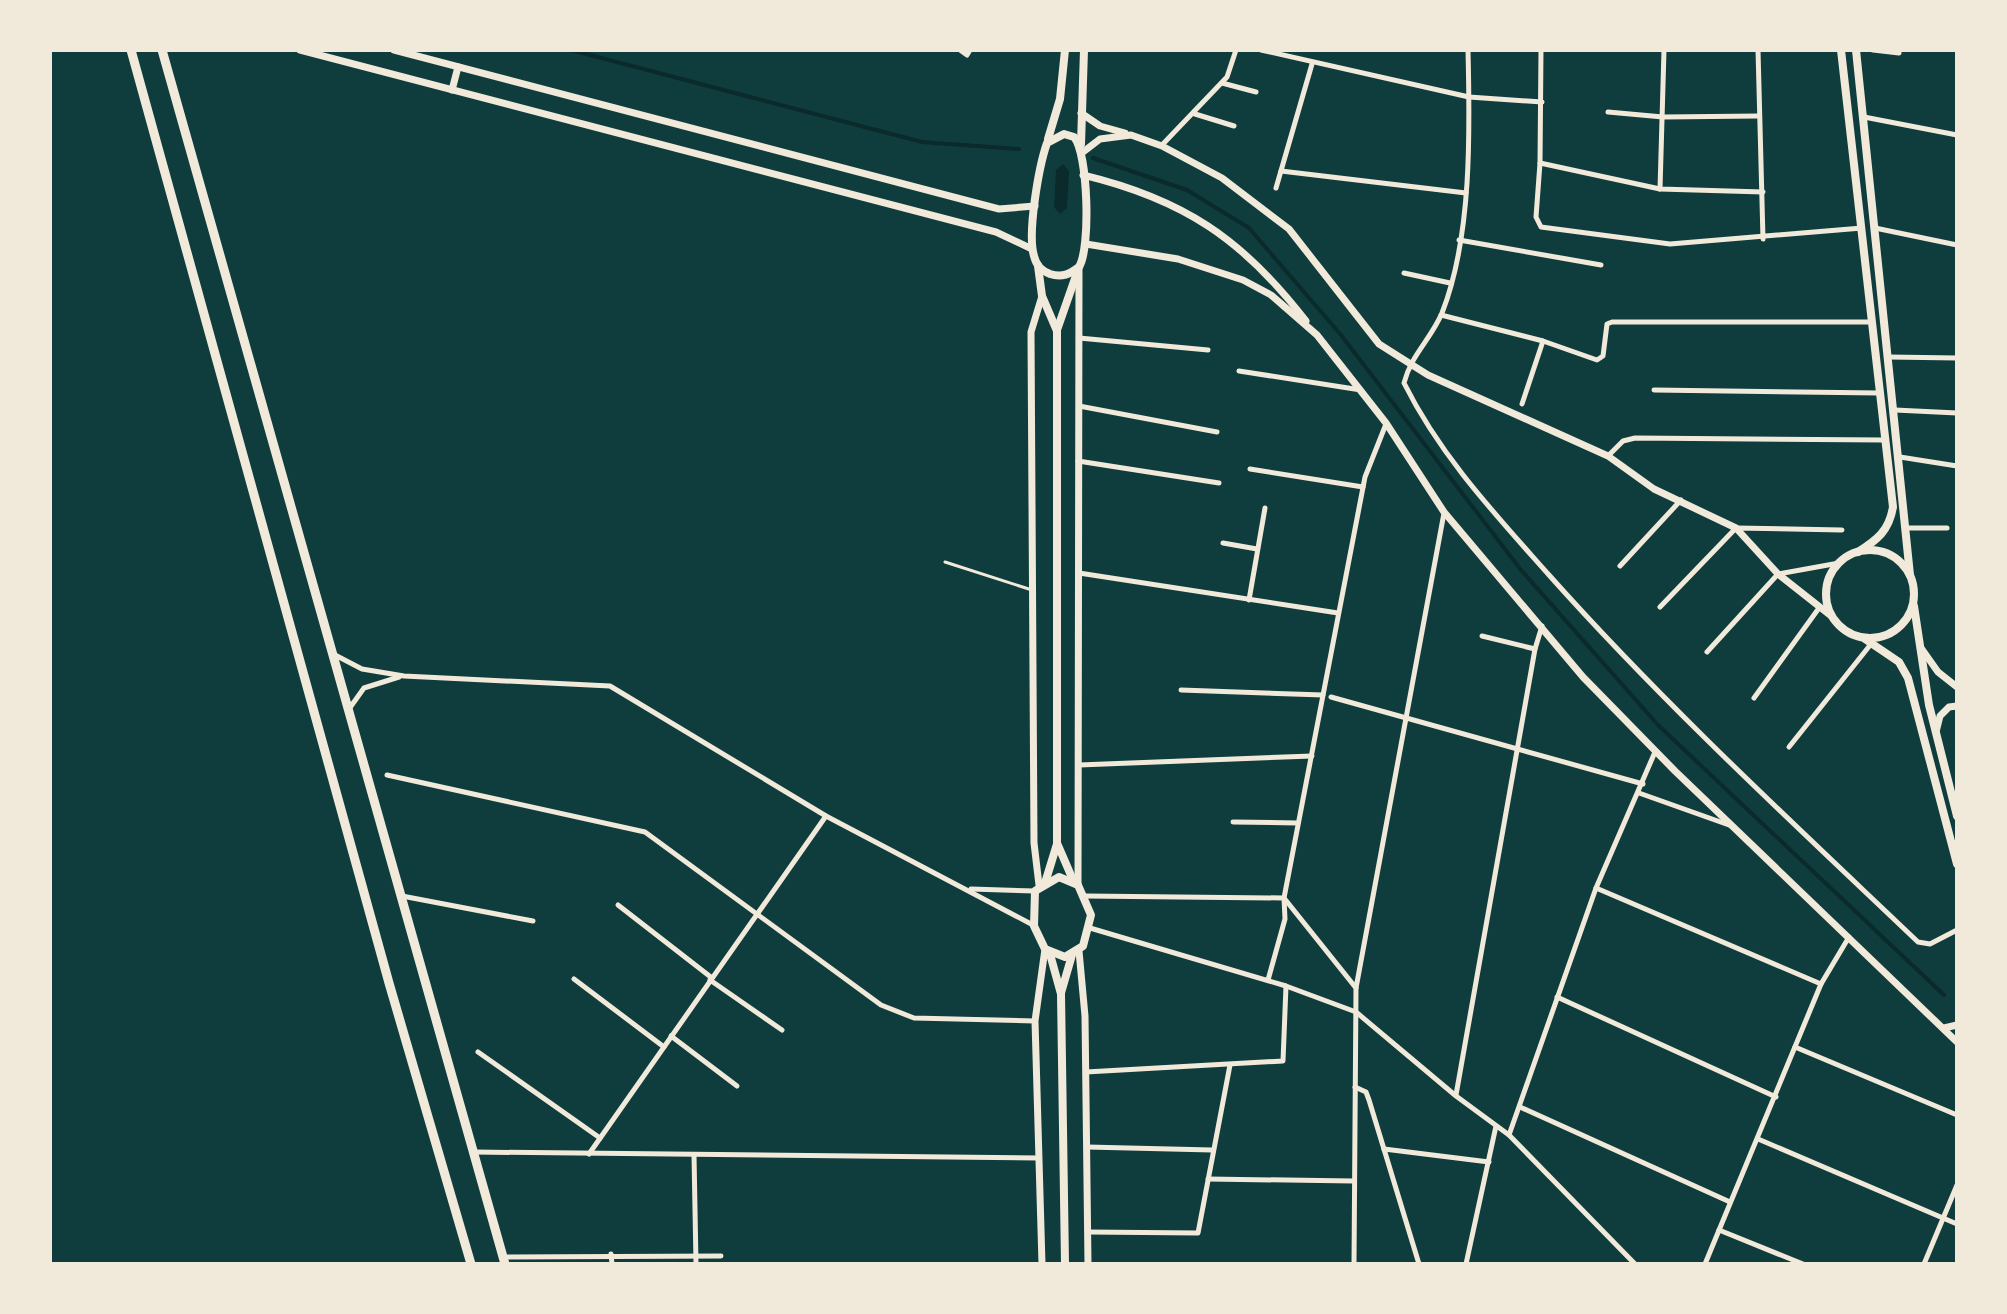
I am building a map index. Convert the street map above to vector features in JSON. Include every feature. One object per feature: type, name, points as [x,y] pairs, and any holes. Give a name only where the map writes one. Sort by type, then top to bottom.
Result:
[{"type":"main road","points":[[131,50],[389,983],[471,1264]]},
{"type":"main road","points":[[1057,331],[1042,296],[1032,249],[1035,206],[1047,143],[1060,99],[1065,50]]},
{"type":"main road","points":[[1065,1264],[1061,994],[1048,951],[1034,926],[1040,886],[1057,843],[1057,331],[1086,244],[1081,113],[1084,50]]},
{"type":"main road","points":[[1841,50],[1893,507],[1891,522],[1881,538],[1839,563],[1826,587],[1830,615],[1851,635],[1868,641],[1899,662],[1908,678],[1957,864]]},
{"type":"main road","points":[[1856,50],[1913,603],[1936,732],[1957,816]]},
{"type":"main road","points":[[163,51],[504,1260]]},
{"type":"main road","points":[[1047,143],[1054,136],[1064,134],[1082,148]]},
{"type":"main road","points":[[1038,266],[1054,275],[1063,276],[1079,267]]},
{"type":"main road","points":[[1858,552],[1882,552],[1894,557],[1910,575]]},
{"type":"main road","points":[[1868,641],[1901,626],[1913,603]]},
{"type":"main road","points":[[1057,843],[1076,883],[1086,896],[1090,928],[1076,953],[1061,994]]},
{"type":"main road","points":[[1040,886],[1059,877],[1076,883]]},
{"type":"main road","points":[[1048,951],[1076,953]]},
{"type":"street","points":[[300,50],[996,232],[1032,249]]},
{"type":"street","points":[[394,50],[999,209],[1035,206]]},
{"type":"street","points":[[960,50],[967,55],[970,50]]},
{"type":"street","points":[[1162,146],[1222,83],[1236,50]]},
{"type":"street","points":[[1261,50],[1312,64],[1469,97],[1542,102]]},
{"type":"street","points":[[1468,50],[1466,193],[1459,240],[1441,315],[1409,361],[1404,383],[1422,419],[1455,468],[1662,698],[1918,942],[1930,944],[1957,930]]},
{"type":"street","points":[[1541,50],[1537,223],[1541,227],[1670,244],[1763,239],[1862,228]]},
{"type":"street","points":[[1660,189],[1664,50]]},
{"type":"street","points":[[1758,50],[1763,239]]},
{"type":"street","points":[[1873,50],[1899,53]]},
{"type":"street","points":[[1276,188],[1312,64]]},
{"type":"street","points":[[452,90],[458,67]]},
{"type":"street","points":[[1222,83],[1256,92]]},
{"type":"street","points":[[1608,112],[1663,117],[1758,116]]},
{"type":"street","points":[[1081,113],[1100,126],[1162,146],[1222,178],[1289,229],[1379,344],[1428,375],[1608,456],[1654,489],[1736,528],[1778,574],[1830,615]]},
{"type":"street","points":[[1195,114],[1234,126]]},
{"type":"street","points":[[1863,117],[1957,135]]},
{"type":"street","points":[[1082,148],[1100,139],[1131,135]]},
{"type":"street","points":[[1540,163],[1660,189],[1763,192]]},
{"type":"street","points":[[1281,171],[1466,193]]},
{"type":"street","points":[[1083,175],[1134,187],[1205,221],[1278,285],[1362,390],[1444,512],[1583,677],[1957,1042]]},
{"type":"street","points":[[1875,228],[1957,245]]},
{"type":"street","points":[[1459,240],[1601,265]]},
{"type":"street","points":[[1086,244],[1178,259],[1243,280],[1271,295],[1317,335]]},
{"type":"street","points":[[1076,883],[1079,765],[1076,573],[1079,267]]},
{"type":"street","points":[[1404,273],[1450,283]]},
{"type":"street","points":[[970,889],[1040,886],[1034,843],[1031,332],[1042,296]]},
{"type":"street","points":[[1441,315],[1543,341],[1597,360],[1603,356],[1607,324],[1612,322],[1872,322]]},
{"type":"street","points":[[1078,338],[1208,350]]},
{"type":"street","points":[[1522,404],[1543,341]]},
{"type":"street","points":[[1889,357],[1957,358]]},
{"type":"street","points":[[1239,371],[1362,390]]},
{"type":"street","points":[[1654,390],[1880,393]]},
{"type":"street","points":[[1078,405],[1217,432]]},
{"type":"street","points":[[1895,410],[1957,413]]},
{"type":"street","points":[[1268,981],[1285,919],[1284,898],[1363,487],[1386,423]]},
{"type":"street","points":[[1608,456],[1623,441],[1635,438],[1885,440]]},
{"type":"street","points":[[1900,457],[1957,466]]},
{"type":"street","points":[[1078,461],[1219,483]]},
{"type":"street","points":[[1250,469],[1363,487]]},
{"type":"street","points":[[1620,566],[1682,500]]},
{"type":"street","points":[[1249,600],[1265,508]]},
{"type":"street","points":[[1354,1264],[1356,988],[1444,512]]},
{"type":"street","points":[[1660,607],[1736,528],[1842,530]]},
{"type":"street","points":[[1907,528],[1947,528]]},
{"type":"street","points":[[1223,543],[1257,549]]},
{"type":"street","points":[[1707,652],[1778,574],[1839,563]]},
{"type":"street","points":[[1076,573],[1338,613]]},
{"type":"street","points":[[1754,698],[1819,608]]},
{"type":"street","points":[[1456,1096],[1535,649],[1542,626]]},
{"type":"street","points":[[1482,636],[1535,649]]},
{"type":"street","points":[[1789,747],[1868,641]]},
{"type":"street","points":[[1919,646],[1938,672],[1957,687]]},
{"type":"street","points":[[333,653],[348,665],[404,676],[610,686],[826,816],[970,889],[1034,926]]},
{"type":"street","points":[[348,710],[364,688],[404,676]]},
{"type":"street","points":[[1181,690],[1323,695]]},
{"type":"street","points":[[1331,697],[1643,784]]},
{"type":"street","points":[[1936,732],[1940,716],[1949,707],[1957,706]]},
{"type":"street","points":[[1509,1135],[1596,888],[1656,751]]},
{"type":"street","points":[[1079,765],[1312,756]]},
{"type":"street","points":[[387,775],[645,832],[881,1005],[914,1018],[1035,1021]]},
{"type":"street","points":[[1639,793],[1733,826]]},
{"type":"street","points":[[589,1154],[826,816]]},
{"type":"street","points":[[1233,822],[1298,823]]},
{"type":"street","points":[[1596,888],[1821,984]]},
{"type":"street","points":[[401,896],[533,921]]},
{"type":"street","points":[[1086,896],[1284,898]]},
{"type":"street","points":[[1284,898],[1356,988]]},
{"type":"street","points":[[618,905],[711,979],[782,1030]]},
{"type":"street","points":[[1090,928],[1286,986],[1356,1012],[1456,1096],[1509,1135],[1625,1261],[1635,1264]]},
{"type":"street","points":[[1705,1264],[1821,984],[1849,937]]},
{"type":"street","points":[[1042,1264],[1035,1021],[1048,951]]},
{"type":"street","points":[[1076,953],[1086,1072],[1088,1264]]},
{"type":"street","points":[[574,979],[664,1047]]},
{"type":"street","points":[[1086,1072],[1283,1061],[1286,986]]},
{"type":"street","points":[[1557,997],[1776,1097]]},
{"type":"street","points":[[1944,1028],[1957,1025]]},
{"type":"street","points":[[671,1036],[737,1086]]},
{"type":"street","points":[[1795,1047],[1957,1115]]},
{"type":"street","points":[[478,1052],[600,1138]]},
{"type":"street","points":[[1088,1232],[1198,1233],[1230,1065]]},
{"type":"street","points":[[1355,1087],[1366,1092],[1419,1264]]},
{"type":"street","points":[[1520,1107],[1730,1202]]},
{"type":"street","points":[[1466,1264],[1496,1126]]},
{"type":"street","points":[[1758,1139],[1957,1224]]},
{"type":"street","points":[[1087,1147],[1212,1150]]},
{"type":"street","points":[[1384,1149],[1489,1162]]},
{"type":"street","points":[[473,1152],[1039,1158]]},
{"type":"street","points":[[694,1155],[696,1264]]},
{"type":"street","points":[[1208,1179],[1353,1181]]},
{"type":"street","points":[[1924,1264],[1957,1185]]},
{"type":"street","points":[[1719,1230],[1803,1264]]},
{"type":"street","points":[[504,1260],[611,1254],[721,1256]]},
{"type":"street","points":[[611,1254],[612,1264]]},
{"type":"lane","points":[[945,562],[1032,590]]},
{"type":"water","points":[[1063,164],[1069,171],[1067,208],[1060,214],[1054,207],[1056,170]]},
{"type":"waterway","points":[[571,50],[922,142],[1019,149]]},
{"type":"waterway","points":[[1093,158],[1187,190],[1249,228],[1341,335],[1521,570],[1658,725],[1944,995]]}]
